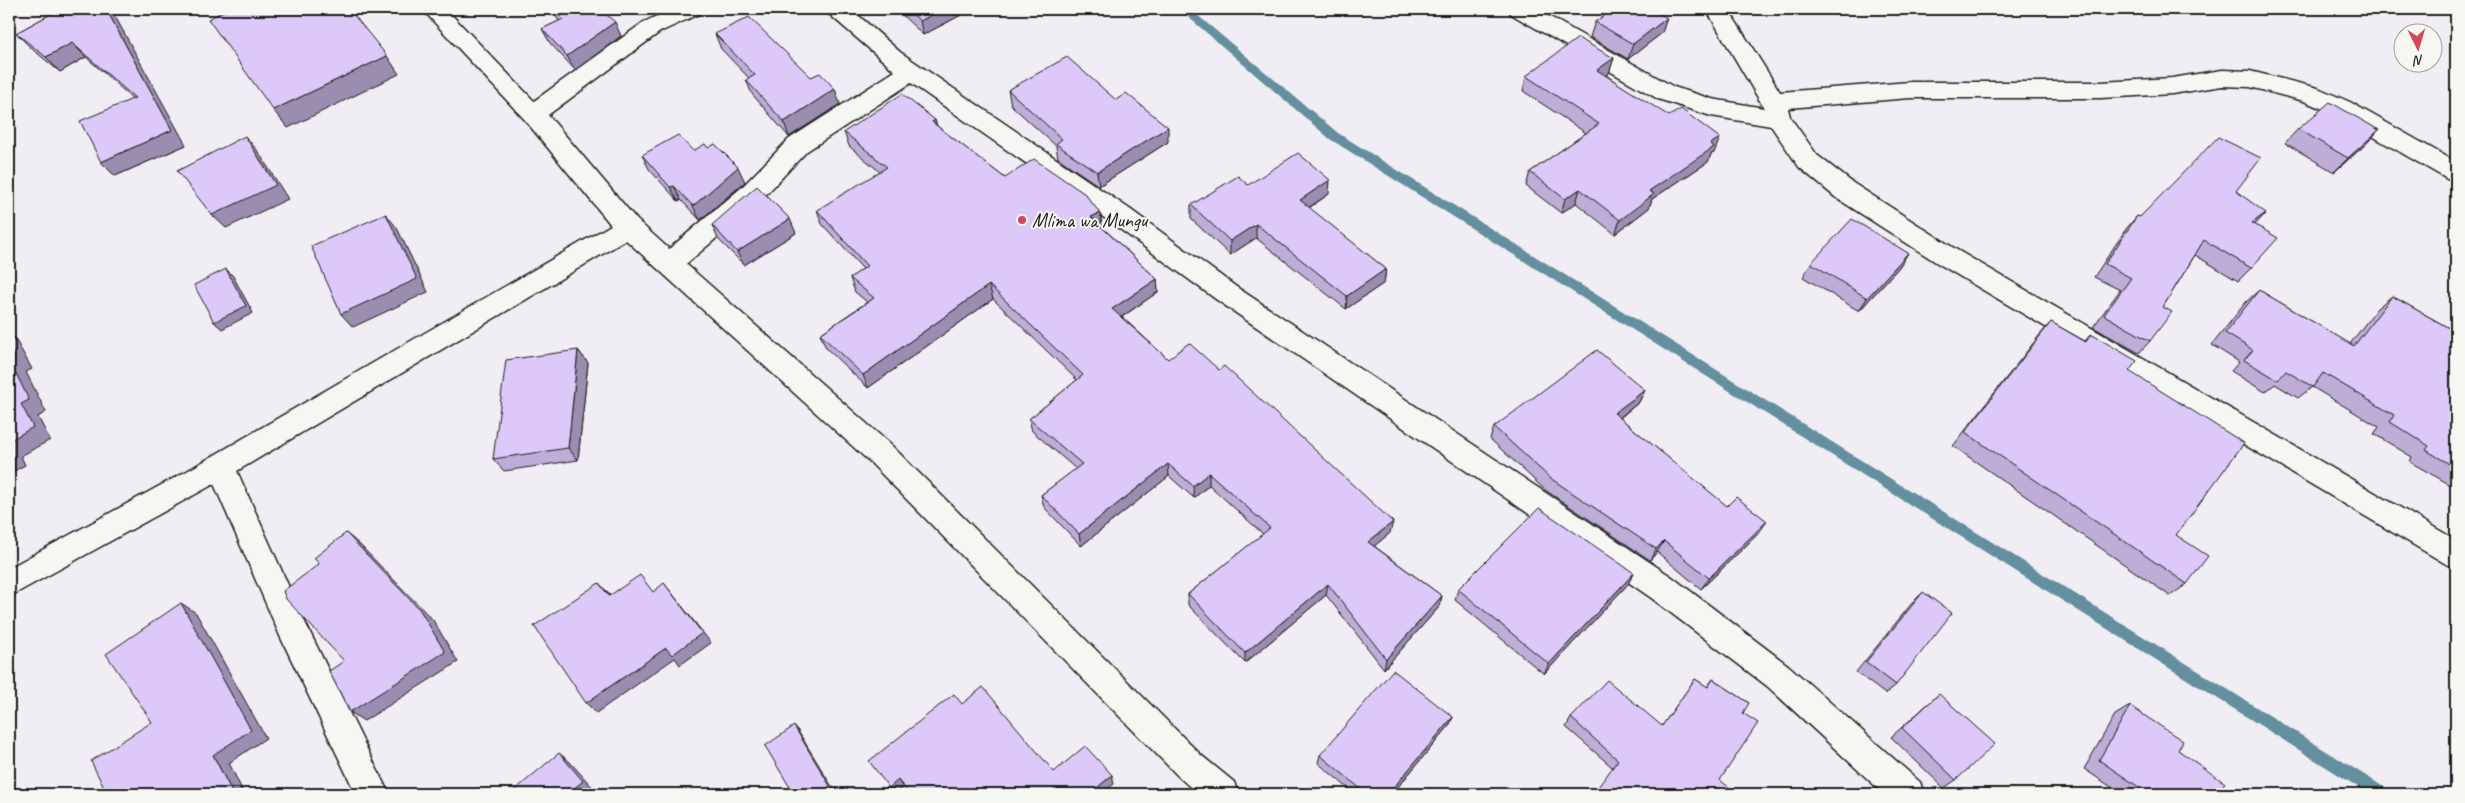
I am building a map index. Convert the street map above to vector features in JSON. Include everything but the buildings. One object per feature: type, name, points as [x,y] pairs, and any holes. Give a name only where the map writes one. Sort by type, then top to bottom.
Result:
[{"type":"street","points":[[433,9],[533,114],[628,227],[881,454],[1190,766],[1222,794]]},
{"type":"street","points":[[533,114],[652,27],[691,9]]},
{"type":"street","points":[[837,9],[892,58],[911,72],[1122,217],[1226,293],[1661,587],[1778,676],[1908,794]]},
{"type":"street","points":[[1519,9],[1666,93],[1711,107],[1776,110],[1910,90],[2101,90],[2172,86],[2222,78],[2250,79],[2310,94],[2342,108],[2456,173]]},
{"type":"street","points":[[1717,9],[1808,161],[1852,195],[1948,257],[2456,555]]},
{"type":"street","points":[[669,264],[751,194],[798,145],[911,72]]},
{"type":"street","points":[[9,583],[197,480],[628,227]]},
{"type":"street","points":[[220,465],[291,626],[373,794]]},
{"type":"waterway","points":[[1184,9],[1334,136],[2382,794]]},
{"type":"place","name":"Mlima wa Mungu","points":[[1022,220]]}]
